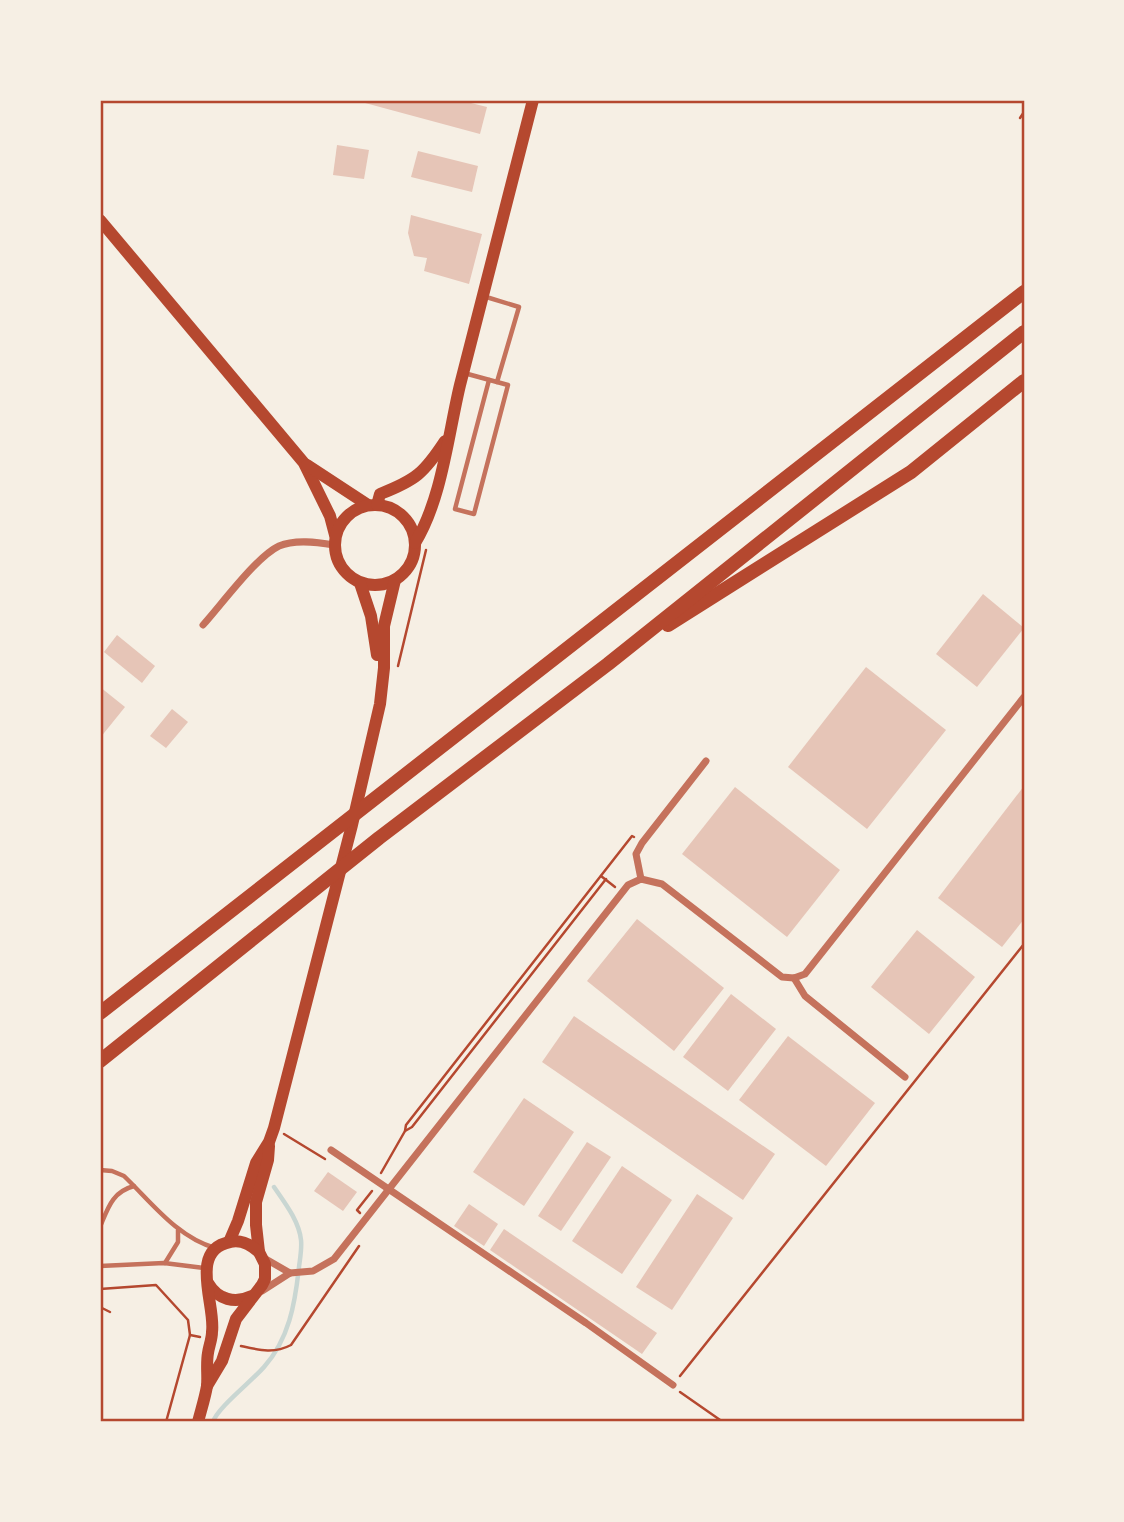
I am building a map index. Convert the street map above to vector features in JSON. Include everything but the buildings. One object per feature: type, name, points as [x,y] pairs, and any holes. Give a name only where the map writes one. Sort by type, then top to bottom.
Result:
[{"type":"highway","points":[[100,1013],[1024,292]]},
{"type":"highway","points":[[100,1061],[379,838],[608,664],[1024,332]]},
{"type":"highway","points":[[608,664],[911,472],[1024,381]]},
{"type":"main road","points":[[100,220],[304,464],[330,516],[336,557],[341,568],[349,577],[360,583],[378,586],[395,580],[410,565],[415,543],[444,463],[463,372],[533,100]]},
{"type":"main road","points":[[335,540],[347,515],[372,505],[380,494],[405,484],[427,468],[448,437]]},
{"type":"main road","points":[[304,464],[372,505],[391,509],[403,517],[412,529],[415,543]]},
{"type":"main road","points":[[229,1242],[256,1163],[274,1128],[352,825],[380,705],[384,668],[384,626],[395,580]]},
{"type":"main road","points":[[360,583],[376,642],[380,705]]},
{"type":"main road","points":[[207,1386],[222,1361],[236,1319],[262,1285],[266,1272],[256,1225],[256,1202],[268,1160],[269,1142]]},
{"type":"main road","points":[[198,1422],[207,1386],[212,1332],[213,1314],[206,1272],[209,1257],[216,1248],[229,1242],[245,1242],[261,1255]]},
{"type":"main road","points":[[206,1272],[212,1290],[230,1300],[244,1300],[257,1292]]},
{"type":"street","points":[[203,625],[263,557],[278,547],[289,543],[335,540]]},
{"type":"street","points":[[257,1292],[276,1284],[290,1273],[313,1271],[334,1259],[628,885],[641,878],[662,884],[782,978],[805,974],[1024,697]]},
{"type":"street","points":[[641,878],[636,854],[642,843],[706,761]]},
{"type":"street","points":[[794,978],[805,996],[905,1077]]},
{"type":"street","points":[[331,1150],[673,1385]]},
{"type":"street","points":[[261,1255],[290,1273]]},
{"type":"lane","points":[[483,296],[519,307],[497,382]]},
{"type":"lane","points":[[463,372],[508,385],[474,514],[455,509],[489,380]]},
{"type":"lane","points":[[100,1170],[124,1176],[178,1229],[197,1243],[216,1248]]},
{"type":"lane","points":[[100,1227],[113,1197],[123,1189],[135,1186]]},
{"type":"lane","points":[[164,1264],[178,1242],[178,1229]]},
{"type":"lane","points":[[100,1266],[164,1264],[206,1272]]},
{"type":"path","points":[[1020,118],[1024,112]]},
{"type":"path","points":[[366,1217],[357,1210],[372,1192],[406,1125],[632,836],[642,843]]},
{"type":"path","points":[[601,876],[621,892]]},
{"type":"path","points":[[405,1131],[412,1127],[606,880]]},
{"type":"path","points":[[723,1422],[673,1385],[1024,944]]},
{"type":"path","points":[[523,975],[543,991]]},
{"type":"path","points":[[274,1128],[324,1160],[331,1150]]},
{"type":"path","points":[[263,1351],[280,1351],[291,1345],[359,1246]]},
{"type":"path","points":[[100,1289],[156,1285],[188,1320],[190,1335]]},
{"type":"path","points":[[100,1307],[110,1312]]},
{"type":"waterway","points":[[213,1422],[221,1409],[273,1356],[285,1333],[293,1308],[300,1257],[300,1233],[274,1187]]}]
